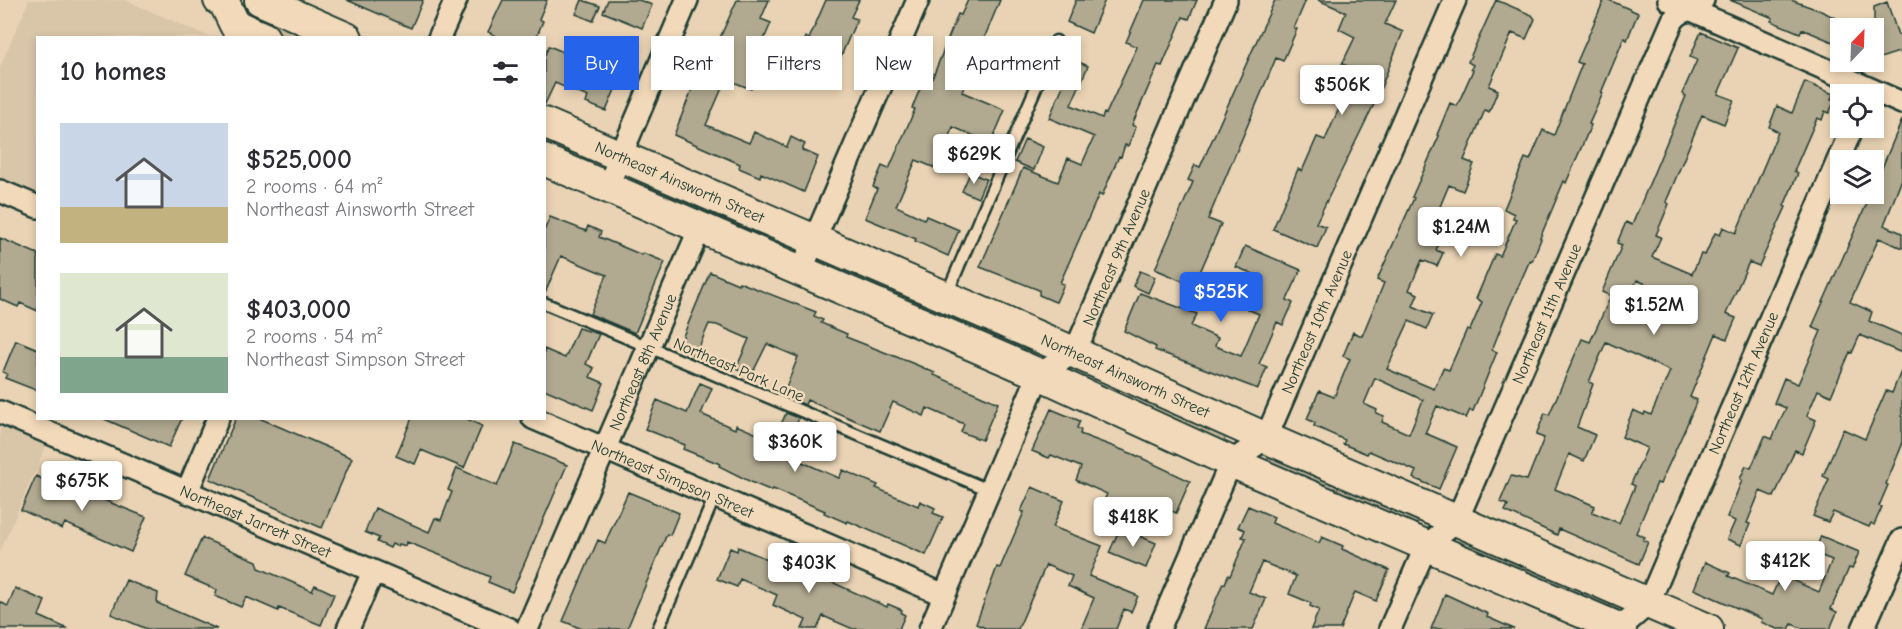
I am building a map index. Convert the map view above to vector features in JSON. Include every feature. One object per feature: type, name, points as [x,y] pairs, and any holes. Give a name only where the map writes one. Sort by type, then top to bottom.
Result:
[{"type":"street","points":[[260,0],[342,36]]},
{"type":"street","points":[[440,36],[456,0]]},
{"type":"street","points":[[607,188],[687,0]]},
{"type":"street","points":[[801,271],[918,0]]},
{"type":"street","name":"Northeast 9th Avenue","points":[[1075,352],[1226,0]]},
{"type":"street","name":"Northeast 10th Avenue","points":[[1266,438],[1455,0]]},
{"type":"street","points":[[1669,0],[1696,4],[1854,84]]},
{"type":"street","points":[[225,1],[235,25],[260,36]]},
{"type":"street","name":"Northeast 11th Avenue","points":[[1390,629],[1426,546],[1457,520],[1673,20],[1696,4]]},
{"type":"street","points":[[1884,97],[1902,103]]},
{"type":"street","name":"Northeast Ainsworth Street","points":[[546,124],[1708,629]]},
{"type":"street","name":"Northeast 12th Avenue","points":[[1620,629],[1648,604],[1848,138]]},
{"type":"street","name":"Northeast Ainsworth Street","points":[[546,161],[1039,374],[1231,462],[1620,629]]},
{"type":"street","points":[[0,191],[36,206]]},
{"type":"street","name":"Northeast 8th Avenue","points":[[527,629],[699,228]]},
{"type":"street","points":[[930,629],[1039,374],[1075,352]]},
{"type":"street","name":"Northeast Jarrett Street","points":[[0,411],[509,629]]},
{"type":"street","points":[[187,492],[217,420]]},
{"type":"street","name":"Northeast Simpson Street","points":[[538,420],[944,595]]},
{"type":"street","points":[[1159,629],[1231,462],[1266,438]]},
{"type":"street","points":[[1863,629],[1902,540]]},
{"type":"street","points":[[348,629],[373,572]]},
{"type":"lane","points":[[945,296],[1035,90]]},
{"type":"lane","name":"Northeast Park Lane","points":[[546,304],[989,490]]},
{"type":"lane","points":[[658,629],[715,496]]},
{"type":"shaded area","points":[[29,0],[125,0],[208,36],[36,36],[36,205],[0,189],[0,67]]},
{"type":"shaded area","points":[[251,8],[325,36],[277,36],[245,13]]},
{"type":"shaded area","points":[[546,131],[592,156],[589,165],[546,152]]},
{"type":"shaded area","points":[[639,178],[786,241],[783,249],[636,184]]},
{"type":"shaded area","points":[[831,259],[1035,350],[1032,356],[826,270]]},
{"type":"shaded area","points":[[1077,369],[1226,435],[1224,441],[1219,444],[1075,374]]},
{"type":"shaded area","points":[[0,410],[52,432],[0,552]]},
{"type":"shaded area","points":[[1270,454],[1418,517],[1417,524],[1411,528],[1268,465]]},
{"type":"shaded area","points":[[1463,537],[1611,599],[1610,606],[1606,610],[1460,551],[1459,543]]},
{"type":"building","points":[[347,0],[423,0],[411,28]]},
{"type":"building","points":[[503,0],[547,0],[539,19],[543,21],[537,36],[496,36],[488,32]]},
{"type":"building","points":[[582,0],[600,6],[593,21],[576,14]]},
{"type":"building","points":[[608,0],[639,0],[652,5],[642,28],[603,12]]},
{"type":"building","points":[[737,0],[769,0],[761,19],[771,23],[765,36],[746,36],[746,87],[734,82],[734,36],[721,36]]},
{"type":"building","points":[[826,0],[859,0],[851,17],[857,19],[842,54],[842,36],[810,36]]},
{"type":"building","points":[[968,0],[1000,0],[985,36],[949,36],[958,14],[961,15]]},
{"type":"building","points":[[1076,0],[1105,0],[1091,33],[1067,22]]},
{"type":"building","points":[[1144,0],[1197,0],[1189,19],[1183,17],[1162,66],[1158,65],[1132,125],[1136,127],[1128,146],[1125,145],[1121,157],[1119,156],[1102,196],[1099,194],[1060,283],[1064,284],[1056,302],[1039,295],[1039,290],[980,267],[1023,168],[1058,182],[1068,158],[1082,164],[1094,137],[1049,118],[1061,90],[1078,90],[1071,105],[1102,118],[1104,113],[1106,114],[1137,47],[1126,42]]},
{"type":"building","points":[[1275,0],[1306,0],[1294,28],[1297,29],[1283,61],[1276,58],[1208,219],[1221,224],[1194,286],[1155,269],[1193,182],[1188,180],[1195,165],[1200,167]]},
{"type":"building","points":[[1318,0],[1396,0],[1385,24],[1403,32],[1376,100],[1316,223],[1326,227],[1317,248],[1273,229],[1298,169],[1302,171],[1317,137],[1325,140],[1348,88],[1345,87],[1353,68],[1342,64],[1355,37],[1339,29],[1346,12]]},
{"type":"building","points":[[1496,0],[1532,15],[1535,19],[1526,39],[1512,33],[1489,86],[1498,90],[1489,112],[1485,110],[1464,160],[1474,164],[1463,191],[1449,185],[1431,228],[1443,234],[1436,250],[1443,253],[1437,266],[1422,260],[1409,290],[1418,294],[1413,306],[1433,315],[1427,329],[1409,321],[1387,369],[1434,389],[1443,368],[1449,370],[1467,329],[1470,330],[1482,302],[1476,299],[1495,254],[1500,256],[1516,219],[1513,218],[1514,214],[1504,209],[1525,158],[1530,160],[1543,130],[1554,135],[1582,64],[1577,62],[1604,0],[1638,13],[1627,40],[1624,38],[1589,124],[1591,125],[1566,183],[1564,181],[1532,261],[1530,260],[1507,312],[1492,350],[1497,352],[1473,411],[1470,410],[1466,418],[1437,406],[1425,433],[1457,447],[1439,489],[1413,478],[1416,471],[1369,451],[1367,454],[1343,444],[1345,440],[1314,426],[1315,423],[1307,419],[1319,391],[1334,397],[1350,359],[1343,356],[1353,332],[1362,336],[1384,283],[1377,280],[1414,198],[1412,197],[1439,136],[1437,135],[1450,103],[1457,106],[1473,70],[1471,69],[1473,65],[1468,62]],"holes":[[[1375,378],[1423,400],[1409,434],[1382,422],[1384,416],[1364,404]]]},
{"type":"building","points":[[1730,0],[1791,0],[1836,18],[1830,18],[1830,41],[1802,29],[1800,33],[1771,21],[1773,18]]},
{"type":"building","points":[[1887,2],[1898,35],[1902,34],[1902,51],[1884,57],[1884,18],[1874,18],[1874,7]]},
{"type":"building","points":[[1701,32],[1738,48],[1718,94],[1734,100],[1724,124],[1702,115],[1666,202],[1669,204],[1656,235],[1661,237],[1652,257],[1692,274],[1701,254],[1705,255],[1715,233],[1720,235],[1723,227],[1736,233],[1778,132],[1769,127],[1777,106],[1792,113],[1805,82],[1830,93],[1830,111],[1829,113],[1825,111],[1822,120],[1817,118],[1794,171],[1798,173],[1784,206],[1786,207],[1759,266],[1749,262],[1726,314],[1736,318],[1727,339],[1716,334],[1690,397],[1697,400],[1636,533],[1645,537],[1643,540],[1648,542],[1639,564],[1559,529],[1557,535],[1505,511],[1508,505],[1500,502],[1511,476],[1527,480],[1544,438],[1536,435],[1545,413],[1549,415],[1582,339],[1590,342],[1611,296],[1602,292],[1622,245],[1617,243],[1626,222],[1632,225],[1686,96],[1682,94],[1697,60],[1690,57]],"holes":[[[1637,280],[1672,296],[1661,322],[1625,307]],[[1606,342],[1670,371],[1651,415],[1645,412],[1644,415],[1633,410],[1622,437],[1647,448],[1631,484],[1635,486],[1619,523],[1592,512],[1595,506],[1555,489],[1569,454],[1584,461],[1595,435],[1577,427],[1593,384],[1589,382]]]},
{"type":"building","points":[[549,46],[564,52],[564,87],[555,83],[546,102],[546,53]]},
{"type":"building","points":[[945,46],[945,90],[963,90],[962,92],[1005,110],[991,143],[953,127],[935,168],[916,160],[896,206],[924,219],[926,216],[959,230],[948,256],[915,241],[916,239],[865,218],[877,189],[873,187],[882,166],[889,169],[915,109],[912,108],[920,90],[933,90],[933,76]]},
{"type":"building","points":[[1081,63],[1088,66],[1081,82]]},
{"type":"building","points":[[572,90],[615,90],[606,111],[586,103],[588,97]]},
{"type":"building","points":[[692,90],[721,90],[706,125],[749,143],[754,132],[787,147],[791,137],[805,144],[802,150],[818,157],[804,192],[761,173],[760,177],[739,168],[740,164],[674,135]]},
{"type":"building","points":[[1902,120],[1902,179],[1884,225],[1902,233],[1902,248],[1879,238],[1850,302],[1872,312],[1869,321],[1902,335],[1902,353],[1860,335],[1831,396],[1818,390],[1807,416],[1816,420],[1802,453],[1795,450],[1774,497],[1760,491],[1741,545],[1727,539],[1735,521],[1727,517],[1742,480],[1740,479],[1746,466],[1751,468],[1765,436],[1772,439],[1786,408],[1774,403],[1784,378],[1798,384],[1821,331],[1812,327],[1867,204],[1884,204],[1884,163]]},
{"type":"building","points":[[1025,139],[1043,147],[1034,170],[1015,162]]},
{"type":"building","points":[[970,173],[986,179],[978,198],[962,191]]},
{"type":"building","points":[[550,217],[586,231],[588,226],[601,232],[599,237],[665,262],[635,333],[590,314],[607,275],[561,256],[546,290],[546,226]]},
{"type":"building","points":[[0,238],[36,253],[36,310],[20,303],[18,307],[0,299]]},
{"type":"building","points":[[1245,246],[1301,270],[1287,300],[1293,303],[1283,325],[1277,322],[1259,364],[1267,367],[1258,389],[1155,350],[1156,347],[1124,331],[1140,293],[1197,314],[1191,326],[1218,338],[1215,346],[1241,356],[1259,314],[1247,309],[1261,277],[1236,267]]},
{"type":"building","points":[[1140,271],[1155,277],[1148,293],[1133,286]]},
{"type":"building","points":[[710,272],[816,312],[814,316],[823,320],[821,323],[847,334],[846,337],[917,365],[935,373],[934,375],[998,403],[982,440],[961,432],[964,424],[927,408],[924,416],[893,402],[880,431],[807,400],[805,405],[792,399],[794,394],[785,390],[798,357],[767,344],[751,376],[736,369],[749,339],[717,325],[709,324],[695,356],[678,348]]},
{"type":"building","points":[[578,328],[599,334],[586,364],[594,368],[590,377],[604,383],[593,410],[546,390],[546,350],[565,358]]},
{"type":"building","points":[[16,340],[36,348],[36,390],[5,378],[7,374],[3,372]]},
{"type":"building","points":[[1902,369],[1902,445],[1886,484],[1888,485],[1879,506],[1882,507],[1874,525],[1871,523],[1869,527],[1833,512],[1828,522],[1813,516],[1829,479],[1823,476],[1843,429],[1865,439],[1886,391],[1892,393]]},
{"type":"building","points":[[700,383],[712,388],[701,414],[735,429],[736,425],[774,441],[786,413],[799,418],[784,454],[839,478],[843,470],[878,485],[876,488],[918,506],[920,501],[935,508],[933,513],[943,517],[926,555],[848,521],[847,523],[773,489],[772,491],[753,483],[719,466],[720,464],[683,449],[685,445],[645,429],[657,400],[687,413]]},
{"type":"building","points":[[1051,409],[1080,421],[1077,428],[1081,430],[1080,434],[1133,454],[1190,481],[1176,513],[1143,498],[1130,527],[1098,513],[1107,494],[1076,480],[1081,467],[1051,455],[1049,458],[1032,451]]},
{"type":"building","points":[[107,420],[181,420],[169,447]]},
{"type":"building","points":[[235,420],[264,420],[352,458],[322,528],[210,479]]},
{"type":"building","points":[[411,420],[469,420],[482,426],[464,468],[421,450],[415,464],[396,456]]},
{"type":"building","points":[[515,444],[567,465],[512,592],[488,582],[490,577],[442,556],[407,542],[406,546],[399,544],[398,547],[392,544],[390,548],[377,542],[379,538],[365,532],[375,508],[429,532],[435,518],[441,520],[452,492],[448,490],[457,468],[497,486]]},
{"type":"building","points":[[45,473],[80,488],[79,490],[146,517],[131,552],[65,523],[62,529],[21,510],[36,476],[42,479]]},
{"type":"building","points":[[1032,487],[1064,501],[1053,527],[1102,546],[1089,576],[1138,596],[1131,612],[1124,609],[1116,629],[1081,629],[1094,598],[1068,586],[1072,576],[1046,565],[1018,629],[988,629],[976,624],[997,567],[1000,568]]},
{"type":"building","points":[[628,492],[679,513],[670,535],[667,534],[627,629],[582,629],[563,621],[598,540],[605,543]]},
{"type":"building","points":[[1248,506],[1274,517],[1272,523],[1319,543],[1322,537],[1343,546],[1342,549],[1389,570],[1376,601],[1355,592],[1340,629],[1311,629],[1319,610],[1310,606],[1311,603],[1289,594],[1296,576],[1262,562],[1249,592],[1266,599],[1253,629],[1204,629],[1223,583],[1225,584],[1228,575],[1230,576],[1246,538],[1242,537],[1245,530],[1238,527]]},
{"type":"building","points":[[1120,528],[1156,543],[1146,568],[1109,553]]},
{"type":"building","points":[[1821,536],[1859,552],[1852,569],[1849,568],[1831,609],[1837,612],[1830,629],[1804,629],[1792,624],[1789,629],[1777,629],[1761,622],[1762,619],[1694,589],[1705,562],[1730,573],[1728,576],[1772,595],[1781,575],[1819,592],[1832,560],[1814,553]]},
{"type":"building","points":[[202,538],[257,561],[259,568],[312,591],[315,585],[334,594],[321,625],[279,608],[278,611],[246,597],[241,607],[215,596],[217,590],[185,576]]},
{"type":"building","points":[[738,547],[813,578],[814,574],[887,607],[888,604],[902,610],[901,613],[905,615],[899,629],[853,629],[823,616],[817,629],[802,629],[806,620],[773,605],[777,595],[740,579],[737,587],[717,579],[730,548],[737,551]]},
{"type":"building","points":[[126,580],[158,593],[157,603],[217,629],[147,629],[111,614]]},
{"type":"building","points":[[15,588],[45,601],[39,616],[68,629],[0,629],[0,602],[8,606]]},
{"type":"building","points":[[1445,594],[1488,614],[1487,617],[1514,629],[1431,629]]}]
